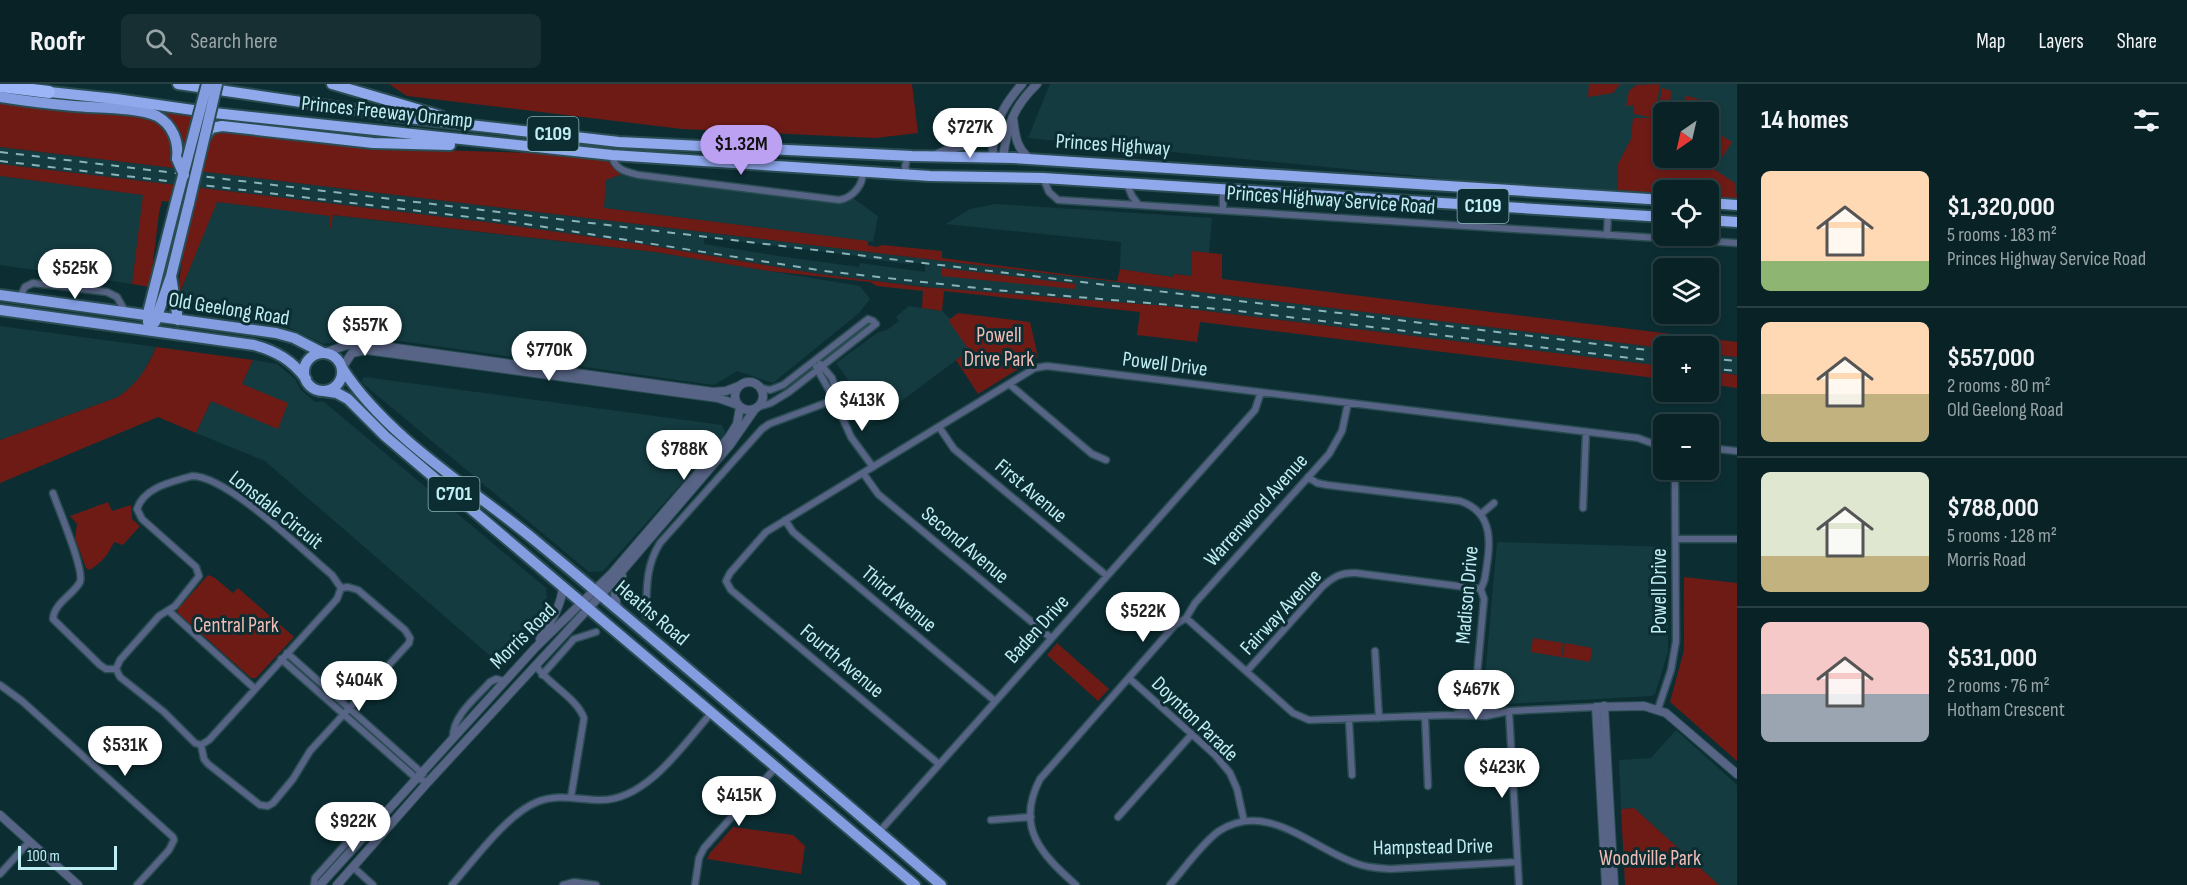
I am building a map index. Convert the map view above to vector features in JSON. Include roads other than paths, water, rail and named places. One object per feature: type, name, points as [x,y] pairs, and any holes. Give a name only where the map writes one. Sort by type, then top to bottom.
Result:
[{"type":"highway","points":[[177,84],[488,127]]},
{"type":"highway","points":[[332,84],[401,106],[488,127]]},
{"type":"highway","points":[[0,86],[49,92]]},
{"type":"highway","name":"Princes Freeway Onramp","points":[[49,92],[214,113],[507,145]]},
{"type":"highway","points":[[205,138],[211,128],[222,126],[373,143],[507,145]]},
{"type":"highway","name":"Princes Highway","points":[[488,127],[619,142],[910,157],[997,158],[1653,199]]},
{"type":"highway","points":[[612,155],[619,142]]},
{"type":"highway","name":"Princes Highway","points":[[507,145],[612,155],[863,172],[1043,178],[1653,216]]},
{"type":"highway","points":[[842,153],[859,162],[863,172]]},
{"type":"highway","points":[[891,173],[899,163],[910,157]]},
{"type":"highway","points":[[996,177],[997,158]]},
{"type":"highway","points":[[1222,172],[1223,189]]},
{"type":"highway","points":[[1302,194],[1303,177]]},
{"type":"highway","points":[[1608,214],[1611,196]]},
{"type":"highway","points":[[1719,204],[1737,205]]},
{"type":"highway","points":[[1719,221],[1737,222]]},
{"type":"main road","points":[[151,331],[172,211],[184,175],[207,84]]},
{"type":"main road","points":[[153,316],[171,276],[217,84]]},
{"type":"main road","points":[[0,97],[150,113],[160,118],[168,126],[177,142],[177,159],[184,175]]},
{"type":"main road","points":[[171,276],[178,320]]},
{"type":"main road","name":"Old Geelong Road","points":[[0,295],[282,335],[324,353]]},
{"type":"main road","name":"Old Geelong Road","points":[[0,310],[264,348],[288,360],[306,379]]},
{"type":"main road","points":[[306,379],[304,370],[308,361],[314,355],[324,353]]},
{"type":"main road","name":"C701","points":[[324,353],[336,357],[342,368]]},
{"type":"main road","points":[[324,391],[338,384],[342,368]]},
{"type":"main road","name":"Heaths Road","points":[[342,368],[363,398],[409,440],[598,593],[941,885]]},
{"type":"main road","name":"C701","points":[[306,379],[315,389],[324,391]]},
{"type":"main road","name":"Heaths Road","points":[[324,391],[340,394],[351,401],[385,436],[915,885]]},
{"type":"main road","points":[[712,712],[724,699]]},
{"type":"street","points":[[997,158],[993,136],[998,120],[1004,106],[1022,84]]},
{"type":"street","points":[[997,158],[1013,114],[1037,84]]},
{"type":"street","points":[[1013,114],[1019,147],[1031,160]]},
{"type":"street","points":[[933,157],[946,149],[977,144],[993,136]]},
{"type":"street","points":[[612,155],[616,166],[639,175],[839,200],[853,194],[861,183],[863,172]]},
{"type":"street","points":[[908,174],[905,167],[910,157]]},
{"type":"street","name":"Princes Highway Service Road","points":[[1043,178],[1049,192],[1058,200],[1737,243]]},
{"type":"street","name":"Princes Highway","points":[[1127,184],[1132,196],[1139,204]]},
{"type":"street","points":[[1223,189],[1223,210]]},
{"type":"street","points":[[1607,235],[1608,214]]},
{"type":"street","points":[[20,297],[25,287],[33,283],[107,292],[117,297],[125,312]]},
{"type":"street","points":[[324,353],[357,344],[626,383],[713,392],[726,391],[750,382],[761,388],[774,390],[868,319],[876,324],[780,398],[749,410],[718,398],[626,383]]},
{"type":"street","points":[[342,368],[349,355],[358,350],[407,352]]},
{"type":"street","points":[[814,361],[822,366],[832,378],[844,419]]},
{"type":"street","points":[[814,361],[816,371],[828,387],[844,419]]},
{"type":"street","name":"Powell Drive","points":[[726,581],[759,538],[784,520],[1041,366],[1586,432],[1646,440],[1653,445]]},
{"type":"street","points":[[828,387],[832,378]]},
{"type":"street","points":[[1009,384],[1092,454],[1107,460]]},
{"type":"street","points":[[739,387],[735,396],[739,406]]},
{"type":"street","points":[[828,387],[837,390]]},
{"type":"street","points":[[756,408],[763,398],[761,388]]},
{"type":"street","points":[[646,616],[647,574],[660,543],[762,429],[769,424],[826,403],[837,390]]},
{"type":"street","name":"Baden Drive","points":[[879,832],[1255,410],[1262,392]]},
{"type":"street","name":"Warrenwood Avenue","points":[[1076,885],[1044,854],[1032,830],[1030,818],[1034,791],[1040,779],[1175,625],[1186,618],[1195,603],[1337,443],[1348,403]]},
{"type":"street","name":"Morris Road","points":[[598,593],[729,437],[737,424],[739,406]]},
{"type":"street","name":"Morris Road","points":[[321,885],[535,648],[585,606],[629,564],[730,445],[756,408]]},
{"type":"street","name":"Second Avenue","points":[[844,419],[862,454],[878,494],[1051,638]]},
{"type":"street","name":"First Avenue","points":[[939,427],[954,449],[1107,576]]},
{"type":"street","points":[[1583,508],[1586,432]]},
{"type":"street","points":[[1719,450],[1737,452]]},
{"type":"street","name":"Lonsdale Circuit","points":[[116,669],[120,660],[159,616],[169,611],[199,576],[199,572],[191,562],[142,519],[137,509],[149,492],[192,476],[202,477],[221,486],[252,507],[332,575],[341,588]]},
{"type":"street","points":[[1308,477],[1317,483],[1327,485],[1460,501],[1481,514],[1494,503]]},
{"type":"street","name":"Powell Drive","points":[[1658,709],[1671,670],[1676,641],[1675,480]]},
{"type":"street","points":[[53,493],[62,518],[68,526],[68,535],[80,567],[81,578],[54,612],[53,620],[100,665],[106,669],[116,669],[120,677],[164,712],[195,743],[201,745]]},
{"type":"street","name":"Madison Drive","points":[[1475,713],[1484,599],[1481,589],[1485,578],[1488,542],[1488,529],[1481,514]]},
{"type":"street","name":"Third Avenue","points":[[784,520],[793,532],[995,701]]},
{"type":"street","points":[[1676,539],[1737,539]]},
{"type":"street","points":[[616,609],[615,594],[629,564]]},
{"type":"street","name":"Fairway Avenue","points":[[1247,671],[1322,587],[1340,574],[1356,573],[1481,589]]},
{"type":"street","name":"Fourth Avenue","points":[[726,581],[731,590],[939,764]]},
{"type":"street","points":[[535,648],[556,610],[562,596],[563,586]]},
{"type":"street","points":[[348,587],[358,590],[405,630],[410,638],[409,643],[394,661],[377,676],[310,751],[284,790],[268,806],[260,804],[208,764],[204,759],[201,745],[209,740],[280,659],[337,599],[341,588],[348,587]]},
{"type":"street","name":"Morris Road","points":[[337,885],[428,782],[536,666],[585,606]]},
{"type":"street","points":[[169,611],[255,689]]},
{"type":"street","points":[[1186,618],[1293,713],[1302,718],[1321,721],[1644,706],[1658,709],[1674,719],[1737,774]]},
{"type":"street","points":[[542,675],[574,639],[596,632]]},
{"type":"street","points":[[1375,651],[1379,718]]},
{"type":"street","points":[[287,653],[326,688],[380,746],[428,782]]},
{"type":"street","points":[[280,659],[321,694],[385,740],[418,775]]},
{"type":"street","points":[[518,666],[527,662],[536,666],[542,675],[579,708],[584,718],[571,797]]},
{"type":"street","points":[[525,678],[532,674],[542,675]]},
{"type":"street","name":"Doynton Parade","points":[[1129,678],[1215,754],[1230,773],[1237,789],[1244,821]]},
{"type":"street","points":[[0,686],[22,702],[173,837],[174,840],[169,850],[137,885]]},
{"type":"street","points":[[321,694],[326,688]]},
{"type":"street","points":[[1600,707],[1606,885]]},
{"type":"street","points":[[1600,707],[1614,885]]},
{"type":"street","points":[[1509,711],[1519,885]]},
{"type":"street","points":[[452,885],[508,823],[524,809],[545,799],[571,797],[602,800],[635,792],[655,777],[712,712]]},
{"type":"street","points":[[1425,717],[1428,786]]},
{"type":"street","points":[[1349,720],[1352,775]]},
{"type":"street","points":[[1118,817],[1192,734]]},
{"type":"street","points":[[380,746],[385,740]]},
{"type":"street","points":[[695,885],[700,853],[777,766]]},
{"type":"street","points":[[314,885],[318,874],[370,817],[374,814],[384,814]]},
{"type":"street","points":[[0,815],[78,885]]},
{"type":"street","points":[[992,820],[1030,818]]},
{"type":"street","name":"Hampstead Drive","points":[[1244,821],[1258,820],[1281,826],[1346,859],[1374,868],[1517,862]]},
{"type":"street","points":[[1170,885],[1218,832],[1244,821]]},
{"type":"street","points":[[0,874],[29,842]]},
{"type":"street","points":[[353,867],[373,885]]},
{"type":"street","points":[[563,885],[574,882],[596,885]]},
{"type":"railway","points":[[0,152],[1653,351]]},
{"type":"railway","points":[[0,161],[520,223],[824,271],[995,290],[1230,310],[1653,361]]},
{"type":"railway","points":[[1719,359],[1737,361]]},
{"type":"railway","points":[[1719,369],[1737,371]]},
{"type":"park label","name":"Powell Drive Park","points":[[999,347]]},
{"type":"park label","name":"Central Park","points":[[236,625]]},
{"type":"park label","name":"Woodville Park","points":[[1650,858]]}]
